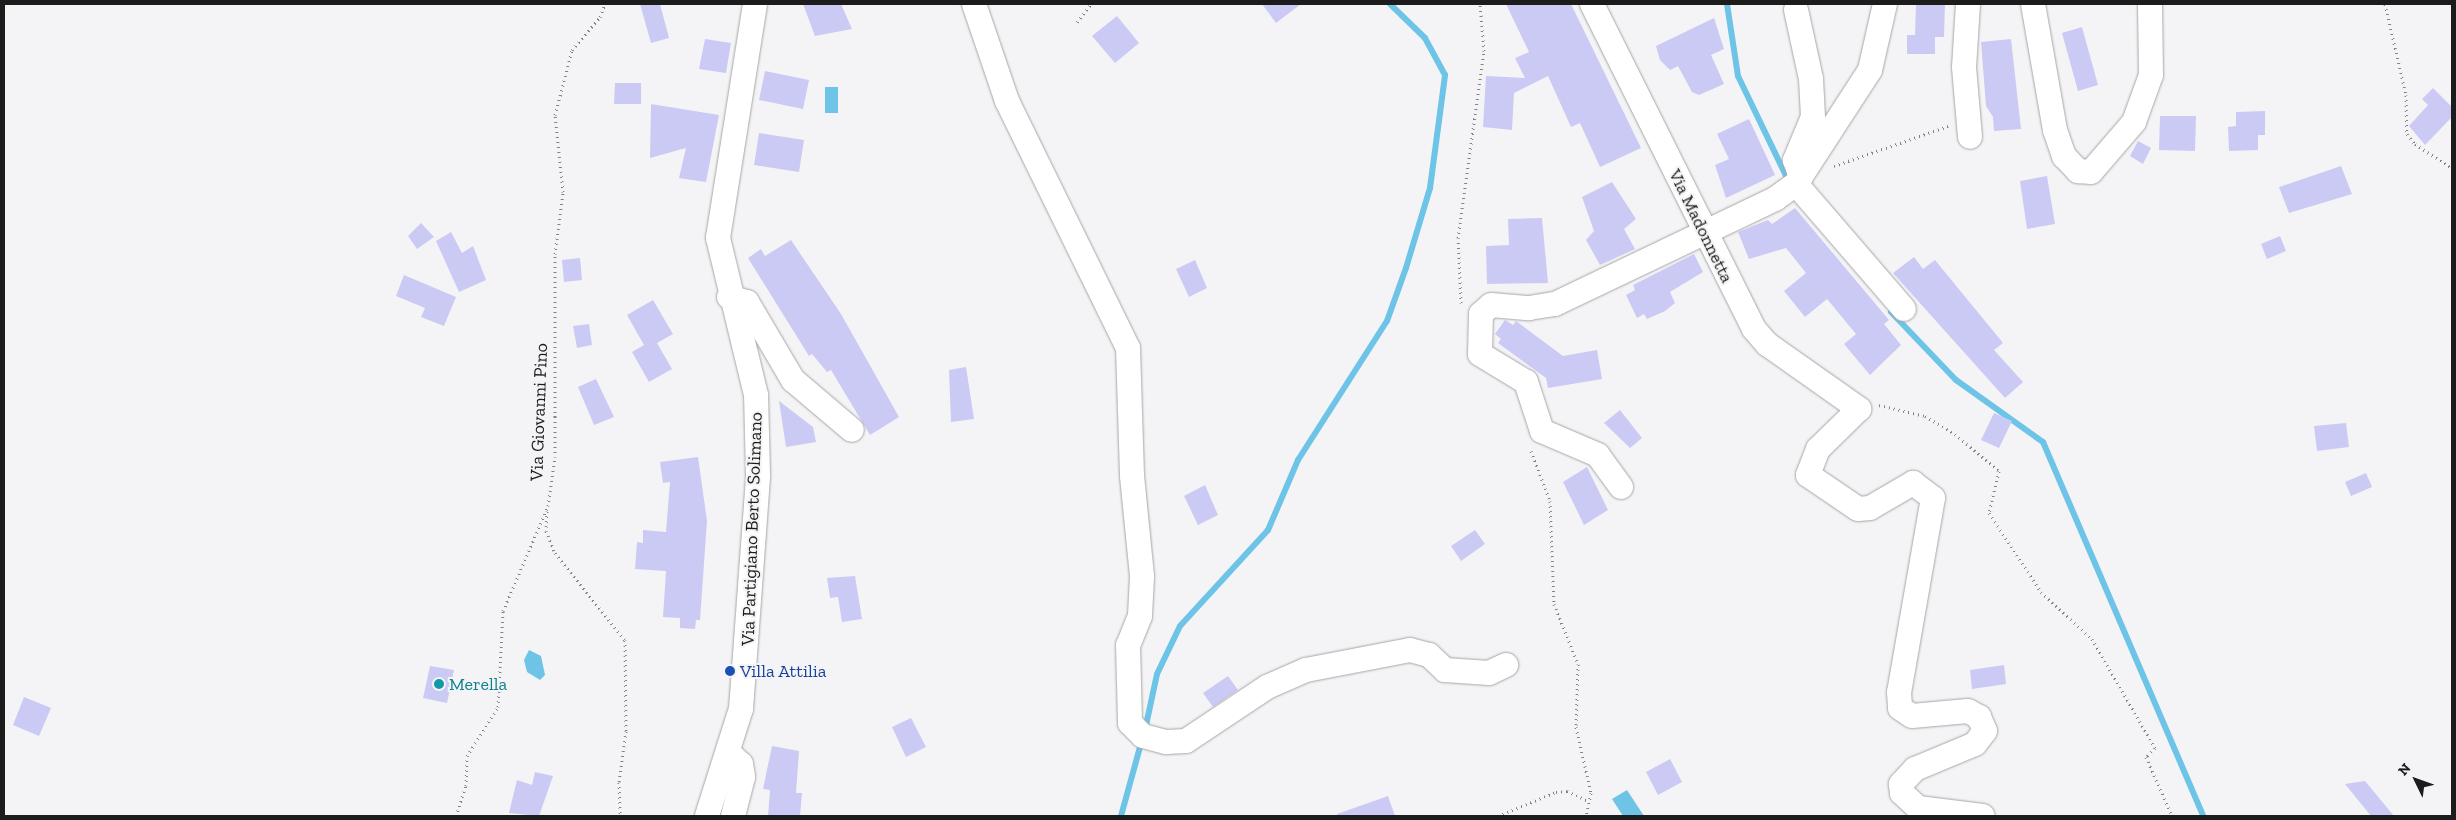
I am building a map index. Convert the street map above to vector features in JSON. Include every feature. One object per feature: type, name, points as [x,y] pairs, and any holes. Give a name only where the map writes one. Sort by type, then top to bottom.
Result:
[{"type":"street","name":"Via Partigiano Berto Solimano","points":[[707,816],[730,753],[746,663],[760,426],[729,297],[718,238],[720,200],[755,4]]},
{"type":"street","points":[[974,4],[1011,110],[1128,348],[1132,476],[1142,577],[1140,616],[1128,645],[1130,723],[1143,736],[1166,742],[1186,741],[1267,687],[1306,670],[1410,650],[1428,656],[1445,670],[1489,673],[1506,665]]},
{"type":"street","name":"Via Madonnetta","points":[[1592,4],[1754,329],[1775,350],[1859,409]]},
{"type":"street","points":[[1621,487],[1598,455],[1542,431],[1526,382],[1480,354],[1481,314],[1491,305],[1528,308],[1555,304],[1775,199],[1798,180],[1870,70],[1884,21],[1885,4]]},
{"type":"street","points":[[1968,4],[1964,67],[1969,128]]},
{"type":"street","points":[[2033,4],[2055,130],[2064,156],[2078,171],[2091,172],[2134,122],[2152,75],[2150,4]]},
{"type":"street","points":[[1796,10],[1811,79],[1813,117],[1796,160],[1798,180],[1904,309]]},
{"type":"street","points":[[729,297],[747,302],[794,380],[852,430]]},
{"type":"street","points":[[1859,409],[1818,449],[1808,475],[1858,509],[1870,508],[1912,482],[1933,498],[1934,507],[1899,692],[1900,708],[1912,716],[1968,711],[1984,724],[1982,739],[1975,744],[1905,775],[1902,793],[1918,808],[1983,816]]},
{"type":"street","points":[[730,753],[741,764],[743,777],[733,816]]},
{"type":"path","name":"Via Giovanni Pino","points":[[456,816],[466,786],[467,756],[498,707],[503,611],[548,506],[555,457],[555,254],[563,192],[555,115],[572,50],[600,17],[605,4]]},
{"type":"path","points":[[1077,22],[1091,4]]},
{"type":"path","points":[[2385,4],[2406,95],[2407,134],[2415,144],[2452,168]]},
{"type":"path","points":[[1824,169],[1969,128]]},
{"type":"path","points":[[1859,409],[1874,405],[1924,416],[1955,434],[1999,471],[1989,513],[2041,592],[2092,639],[2155,748],[2146,758],[2172,816]]},
{"type":"path","points":[[548,506],[546,531],[555,553],[625,640],[626,730],[618,782],[620,816]]},
{"type":"path","points":[[1498,816],[1556,792],[1567,791],[1588,801]]},
{"type":"water","points":[[825,87],[838,87],[838,113],[825,113]]},
{"type":"water","points":[[529,650],[541,656],[545,675],[540,680],[527,672],[524,660]]},
{"type":"water","points":[[1627,790],[1644,816],[1623,816],[1612,799]]},
{"type":"building","points":[[640,4],[660,4],[669,38],[651,43]]},
{"type":"building","points":[[803,4],[841,4],[852,29],[815,36]]},
{"type":"building","points":[[1262,4],[1301,4],[1276,23]]},
{"type":"building","points":[[1506,4],[1571,4],[1641,148],[1600,167],[1580,123],[1571,127],[1548,76],[1514,93],[1512,130],[1483,127],[1486,76],[1525,78],[1515,58],[1529,52]]},
{"type":"building","points":[[1916,4],[1945,4],[1944,37],[1935,37],[1935,54],[1907,54],[1907,35],[1915,35]]},
{"type":"building","points":[[1117,16],[1139,43],[1115,63],[1092,36]]},
{"type":"building","points":[[1714,18],[1724,49],[1711,55],[1724,84],[1699,95],[1692,92],[1678,66],[1670,70],[1660,60],[1656,46]]},
{"type":"building","points":[[2082,27],[2098,85],[2078,91],[2062,33]]},
{"type":"building","points":[[705,39],[731,43],[726,73],[699,69]]},
{"type":"building","points":[[2011,39],[2021,129],[1994,131],[1993,117],[1986,106],[1981,42]]},
{"type":"building","points":[[765,71],[809,80],[803,109],[759,100]]},
{"type":"building","points":[[615,83],[641,83],[641,104],[614,104]]},
{"type":"building","points":[[2433,88],[2452,107],[2452,117],[2425,145],[2409,126],[2428,105],[2422,99]]},
{"type":"building","points":[[651,104],[719,115],[706,182],[679,178],[686,148],[650,158]]},
{"type":"building","points":[[2265,111],[2265,135],[2258,135],[2258,150],[2229,151],[2228,127],[2236,126],[2236,112]]},
{"type":"building","points":[[2160,116],[2196,116],[2195,151],[2159,150]]},
{"type":"building","points":[[1749,119],[1775,175],[1726,198],[1715,165],[1729,159],[1717,134]]},
{"type":"building","points":[[759,133],[804,140],[799,172],[754,165]]},
{"type":"building","points":[[2138,141],[2151,148],[2143,164],[2130,156]]},
{"type":"building","points":[[2341,166],[2352,194],[2289,213],[2279,187]]},
{"type":"building","points":[[2047,176],[2055,224],[2027,229],[2020,181]]},
{"type":"building","points":[[1612,182],[1636,219],[1624,229],[1635,249],[1600,265],[1586,240],[1594,231],[1582,197]]},
{"type":"building","points":[[1795,208],[1889,320],[1884,324],[1901,345],[1870,375],[1844,344],[1856,334],[1827,299],[1805,317],[1784,291],[1806,273],[1786,248],[1749,259],[1738,232],[1768,220],[1772,224]]},
{"type":"building","points":[[1542,218],[1548,283],[1487,284],[1486,246],[1509,245],[1508,219]]},
{"type":"building","points":[[421,223],[434,237],[417,249],[408,236]]},
{"type":"building","points":[[451,232],[462,253],[473,246],[486,280],[459,292],[436,241]]},
{"type":"building","points":[[2280,236],[2286,251],[2267,259],[2261,244]]},
{"type":"building","points":[[791,240],[841,314],[899,417],[870,435],[831,370],[827,372],[812,354],[809,356],[748,258],[761,249],[765,256]]},
{"type":"building","points":[[1694,254],[1703,272],[1670,292],[1675,303],[1665,311],[1647,319],[1644,314],[1637,318],[1626,295],[1635,290],[1633,285]]},
{"type":"building","points":[[1914,257],[1923,269],[1935,260],[2003,343],[1994,350],[2023,382],[2005,398],[1893,273]]},
{"type":"building","points":[[580,258],[582,280],[564,282],[562,260]]},
{"type":"building","points":[[1195,260],[1207,288],[1189,297],[1176,269]]},
{"type":"building","points":[[404,275],[456,297],[444,326],[421,317],[425,308],[396,296]]},
{"type":"building","points":[[653,300],[673,334],[657,343],[672,369],[649,382],[632,352],[644,345],[627,315]]},
{"type":"building","points":[[1505,320],[1513,325],[1516,321],[1563,356],[1597,350],[1602,379],[1548,388],[1546,378],[1498,343],[1501,339],[1495,334]]},
{"type":"building","points":[[589,324],[592,345],[577,348],[573,326]]},
{"type":"building","points":[[966,367],[974,419],[951,422],[949,370]]},
{"type":"building","points":[[596,379],[614,417],[594,425],[578,387]]},
{"type":"building","points":[[779,401],[813,427],[816,442],[786,447]]},
{"type":"building","points":[[1620,410],[1642,438],[1630,448],[1604,423]]},
{"type":"building","points":[[1994,413],[2012,421],[1999,448],[1981,440]]},
{"type":"building","points":[[2346,423],[2349,447],[2317,451],[2314,426]]},
{"type":"building","points":[[698,457],[707,521],[700,620],[696,620],[695,629],[680,628],[680,618],[663,617],[666,571],[635,569],[637,542],[643,543],[643,530],[666,532],[670,482],[663,483],[660,462]]},
{"type":"building","points":[[1587,467],[1608,510],[1584,525],[1563,482]]},
{"type":"building","points":[[2366,473],[2372,487],[2351,496],[2345,482]]},
{"type":"building","points":[[1205,485],[1218,515],[1198,525],[1184,496]]},
{"type":"building","points":[[1475,530],[1485,544],[1461,561],[1451,546]]},
{"type":"building","points":[[855,576],[862,619],[842,622],[838,597],[830,598],[827,578]]},
{"type":"building","points":[[2004,665],[2006,684],[1972,689],[1970,670]]},
{"type":"building","name":"Merella","points":[[430,666],[454,670],[447,703],[423,698]]},
{"type":"building","points":[[1228,676],[1238,690],[1213,707],[1203,693]]},
{"type":"building","points":[[24,697],[51,708],[39,736],[13,725]]},
{"type":"building","points":[[911,718],[926,747],[906,757],[892,727]]},
{"type":"building","points":[[772,746],[799,751],[796,793],[802,793],[800,816],[768,816],[770,790],[763,789]]},
{"type":"building","points":[[1670,759],[1682,782],[1658,795],[1646,772]]},
{"type":"building","points":[[535,772],[553,776],[539,816],[509,813],[517,780],[532,785]]},
{"type":"building","points":[[2365,781],[2394,816],[2371,816],[2345,784]]},
{"type":"building","points":[[1388,796],[1395,816],[1337,816],[1337,814]]},
{"type":"waterway","points":[[1145,730],[1157,674],[1180,626],[1268,530],[1298,460],[1387,321],[1406,268],[1430,188],[1445,75],[1425,38],[1390,4]]},
{"type":"waterway","points":[[1727,4],[1738,76],[1789,182]]},
{"type":"waterway","points":[[1891,312],[1956,380],[2043,442],[2203,816]]},
{"type":"waterway","points":[[1121,816],[1142,740]]},
{"type":"place","name":"Villa Attilia","points":[[730,671]]},
{"type":"place","name":"Merella","points":[[439,684]]}]
